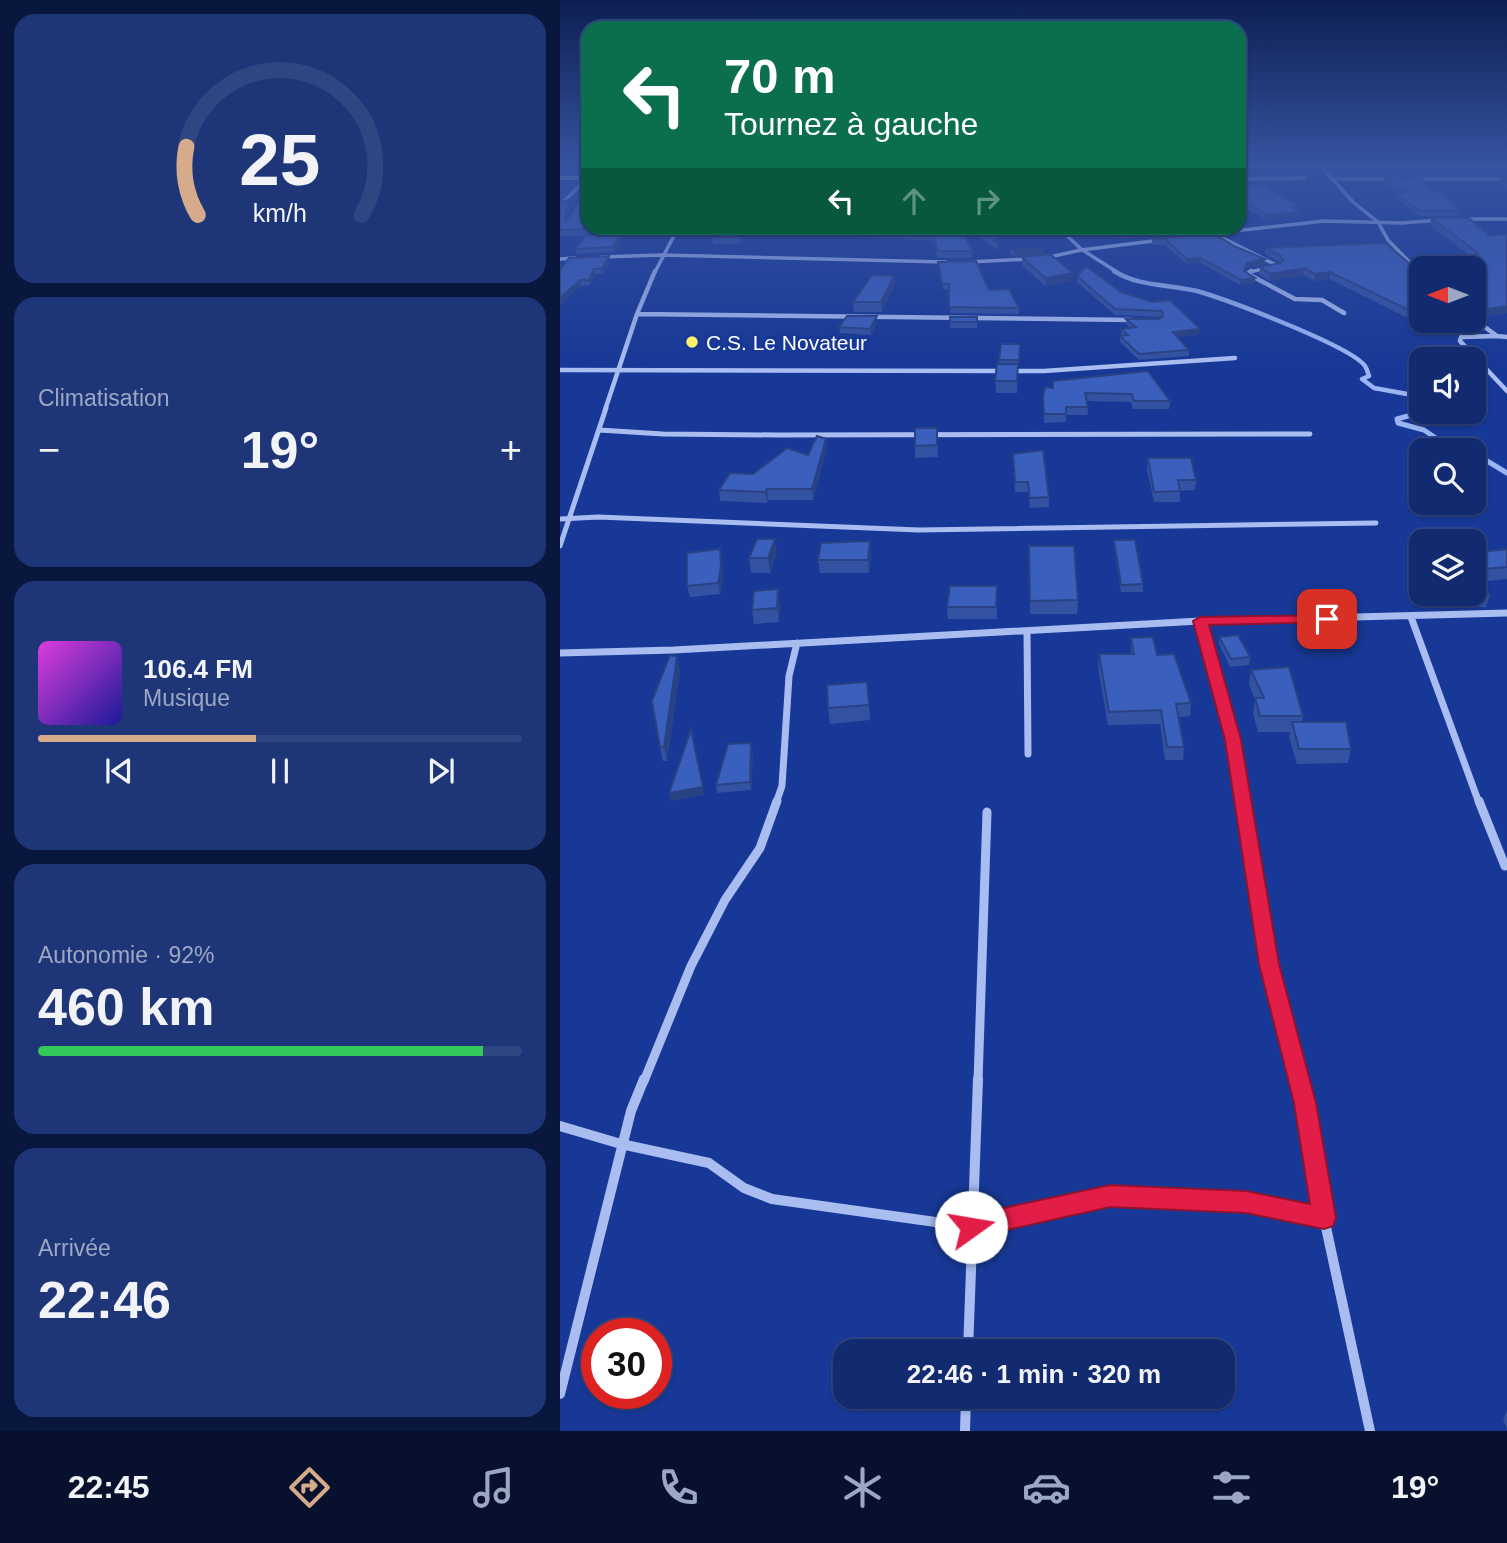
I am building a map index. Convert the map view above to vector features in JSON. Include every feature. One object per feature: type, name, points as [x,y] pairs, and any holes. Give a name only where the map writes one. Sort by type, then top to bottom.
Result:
[{"type":"street","points":[[1382,230],[1409,262]]},
{"type":"street","points":[[560,546],[637,314],[662,255],[674,235]]},
{"type":"street","points":[[1217,235],[1278,265],[1249,271],[1248,274],[1295,299],[1322,300],[1344,313]]},
{"type":"street","points":[[963,262],[1049,258],[1110,245],[1163,239]]},
{"type":"street","points":[[594,257],[662,255],[950,262]]},
{"type":"street","points":[[560,259],[581,258]]},
{"type":"street","points":[[637,314],[1141,320]]},
{"type":"street","points":[[1486,328],[1497,337]]},
{"type":"street","points":[[1507,337],[1461,337],[1461,341],[1507,391]]},
{"type":"street","points":[[560,370],[1044,371],[1235,358]]},
{"type":"street","points":[[599,430],[663,434],[777,435],[1310,435]]},
{"type":"street","points":[[560,519],[598,517],[947,530],[1376,523]]},
{"type":"street","points":[[560,653],[674,650],[1200,621],[1507,613]]},
{"type":"street","points":[[1411,617],[1462,760],[1505,866]]},
{"type":"street","points":[[1200,621],[1233,740],[1269,964],[1305,1103],[1324,1218],[1370,1431]]},
{"type":"street","points":[[1027,631],[1028,754]]},
{"type":"street","points":[[560,1394],[631,1111],[691,966],[725,900],[760,848],[782,786],[789,676],[797,643]]},
{"type":"street","points":[[968,1339],[987,812]]},
{"type":"street","points":[[560,1126],[621,1144],[709,1163],[744,1188],[772,1199],[971,1227],[1110,1196],[1246,1202],[1324,1218]]},
{"type":"street","points":[[965,1431],[966,1409]]},
{"type":"building","points":[[1447,230],[1482,230],[1489,236],[1507,234],[1507,306],[1486,309],[1486,256],[1476,256],[1478,253]]},
{"type":"building","points":[[586,235],[619,235],[613,247],[575,249]]},
{"type":"building","points":[[713,235],[741,235],[740,237],[712,237]]},
{"type":"building","points":[[934,235],[964,235],[972,251],[937,251]]},
{"type":"building","points":[[986,235],[995,235],[997,243]]},
{"type":"building","points":[[1216,235],[1265,259],[1247,263],[1244,271],[1255,278],[1241,280],[1201,258],[1187,259],[1165,239],[1152,239]]},
{"type":"building","points":[[1385,243],[1409,263],[1409,310],[1330,272],[1315,274],[1304,268],[1271,274],[1260,267],[1283,260],[1281,256],[1265,248]]},
{"type":"building","points":[[1010,249],[1045,249],[1015,251]]},
{"type":"building","points":[[1050,254],[1073,273],[1045,278],[1022,257]]},
{"type":"building","points":[[609,256],[602,269],[594,269],[589,280],[580,280],[560,298],[560,270],[569,258]]},
{"type":"building","points":[[976,261],[989,290],[1009,289],[1019,308],[949,307],[949,284],[942,284],[938,262]]},
{"type":"building","points":[[1086,266],[1121,292],[1153,302],[1170,300],[1200,329],[1173,332],[1189,350],[1139,354],[1120,336],[1128,335],[1121,329],[1136,327],[1126,319],[1159,319],[1163,316],[1162,311],[1115,309],[1077,276]]},
{"type":"building","points":[[872,275],[894,276],[881,302],[853,302]]},
{"type":"building","points":[[847,316],[877,316],[870,329],[839,327]]},
{"type":"building","points":[[950,317],[977,317],[977,322],[950,322]]},
{"type":"building","points":[[1001,344],[1020,344],[1019,360],[999,360]]},
{"type":"building","points":[[997,364],[1018,364],[1017,381],[995,381]]},
{"type":"building","points":[[1148,371],[1170,401],[1134,401],[1132,394],[1085,393],[1088,407],[1066,407],[1066,414],[1044,414],[1045,387],[1053,388],[1053,381]]},
{"type":"building","points":[[915,428],[937,428],[937,445],[915,446]]},
{"type":"building","points":[[817,436],[826,439],[812,489],[767,489],[765,492],[719,490],[730,473],[753,474],[787,448],[808,455]]},
{"type":"building","points":[[1043,450],[1049,497],[1030,498],[1028,482],[1015,482],[1013,454]]},
{"type":"building","points":[[1148,458],[1191,458],[1196,480],[1178,480],[1180,491],[1154,492]]},
{"type":"building","points":[[757,539],[775,539],[768,558],[749,558]]},
{"type":"building","points":[[1114,540],[1135,540],[1143,584],[1121,585]]},
{"type":"building","points":[[870,541],[868,560],[818,560],[821,543]]},
{"type":"building","points":[[1029,546],[1074,546],[1078,600],[1030,601]]},
{"type":"building","points":[[720,549],[718,583],[687,586],[687,553]]},
{"type":"building","points":[[1507,549],[1507,567],[1486,569],[1486,552]]},
{"type":"building","points":[[950,586],[997,586],[996,607],[947,607]]},
{"type":"building","points":[[778,589],[777,608],[752,610],[754,591]]},
{"type":"building","points":[[1238,635],[1250,657],[1231,659],[1219,637]]},
{"type":"building","points":[[1153,637],[1157,655],[1174,654],[1191,703],[1176,704],[1184,747],[1167,747],[1161,710],[1109,712],[1099,654],[1134,654],[1131,638]]},
{"type":"building","points":[[670,655],[677,657],[664,747],[660,747],[652,701]]},
{"type":"building","points":[[1289,667],[1303,716],[1260,716],[1255,698],[1264,698],[1251,670]]},
{"type":"building","points":[[867,682],[869,705],[828,708],[827,685]]},
{"type":"building","points":[[1292,722],[1346,722],[1351,749],[1299,749]]},
{"type":"building","points":[[691,730],[703,787],[669,793]]},
{"type":"building","points":[[751,743],[750,782],[716,785],[728,744]]},
{"type":"waterway","points":[[1066,235],[1081,249]]},
{"type":"waterway","points":[[1084,251],[1117,272]]},
{"type":"waterway","points":[[1114,271],[1144,283],[1197,291],[1286,324],[1355,357],[1368,372],[1369,376],[1362,379],[1374,388],[1409,394]]},
{"type":"waterway","points":[[1409,416],[1397,419],[1398,423],[1424,430],[1436,438]]},
{"type":"waterway","points":[[1486,460],[1507,473]]},
{"type":"place","name":"C.S. Le Novateur","points":[[692,342]]},
{"type":"route","points":[[971,1227],[1110,1196],[1246,1202],[1324,1218],[1305,1103],[1269,964],[1233,740],[1200,621],[1327,619]]}]
